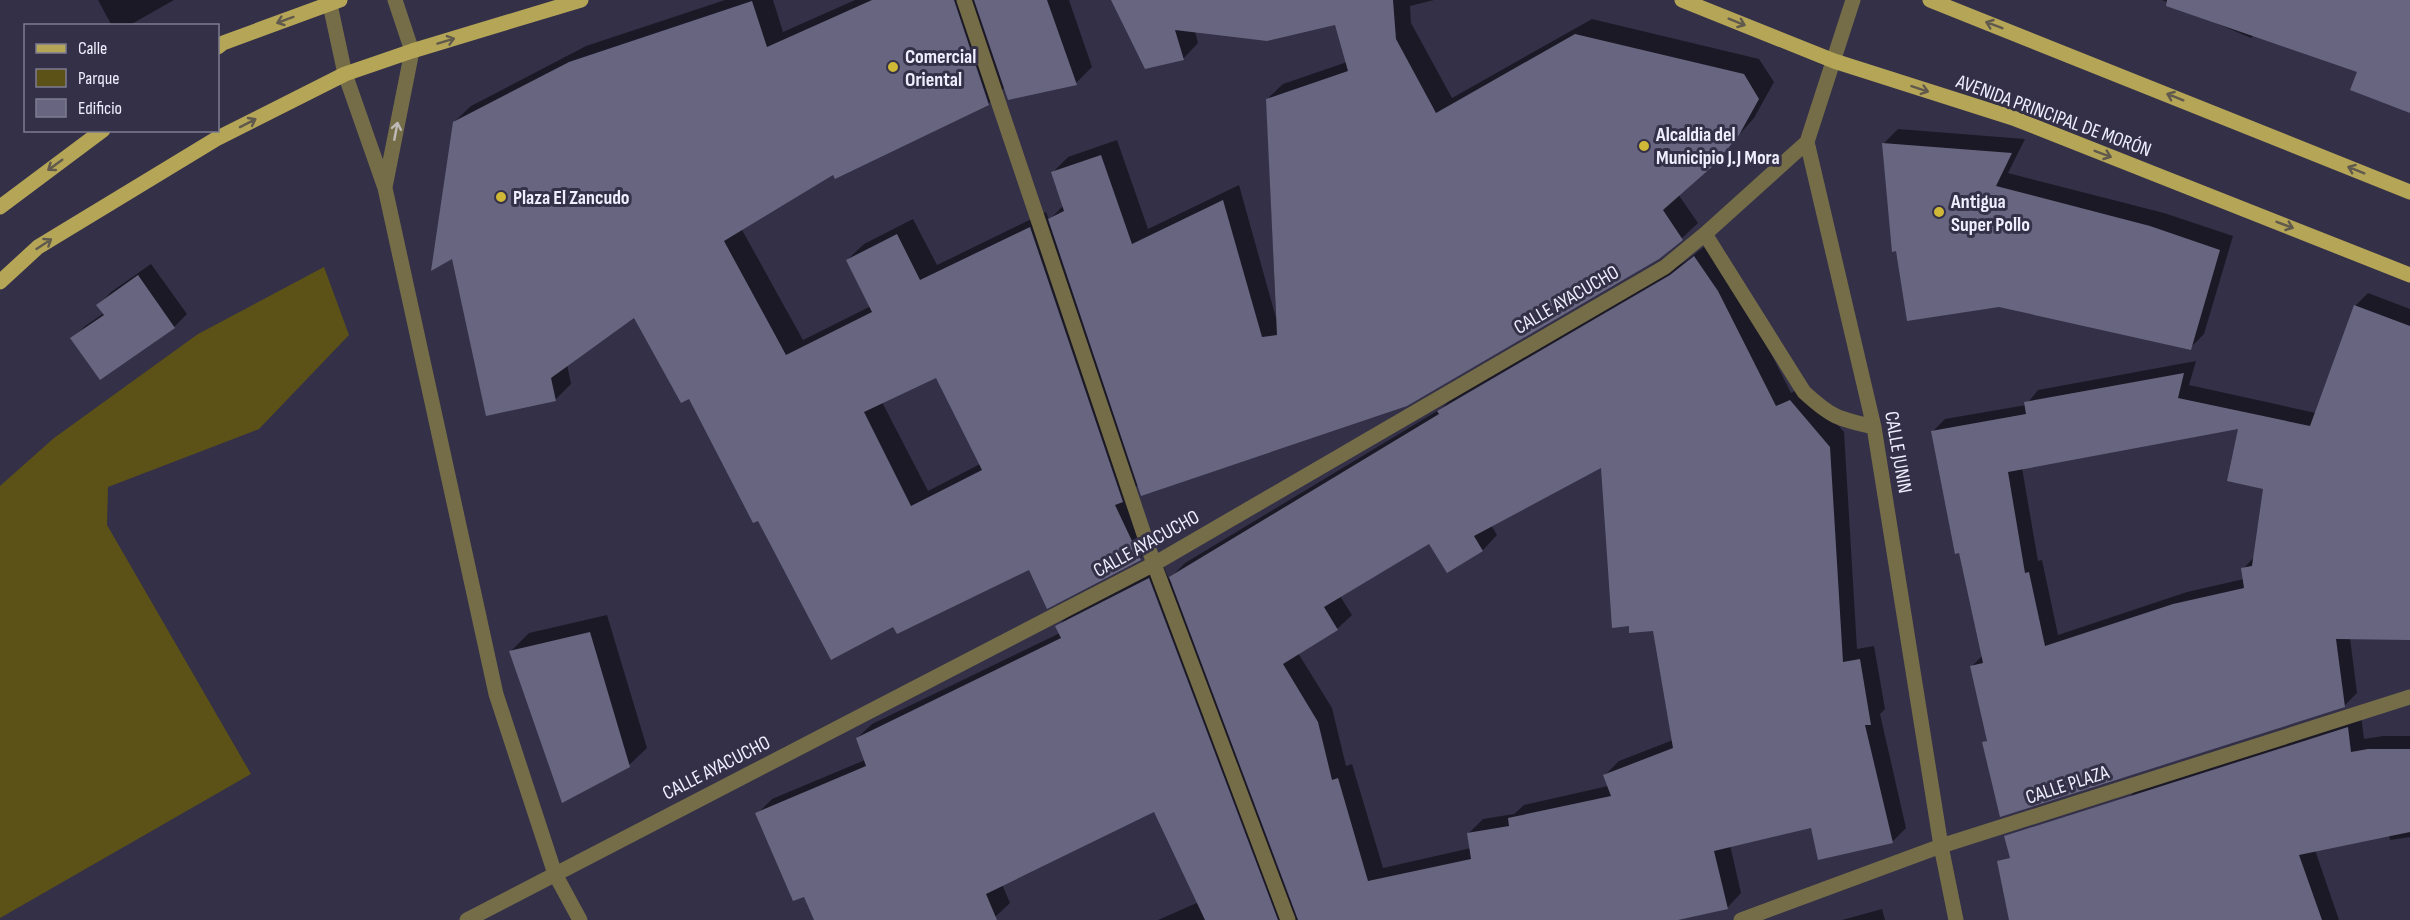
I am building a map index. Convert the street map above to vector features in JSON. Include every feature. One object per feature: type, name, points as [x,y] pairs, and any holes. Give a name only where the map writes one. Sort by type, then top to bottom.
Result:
[{"type":"main road","points":[[0,282],[38,247],[176,163],[345,74],[412,51],[581,0]]},
{"type":"main road","name":"AVENIDA PRINCIPAL DE MORÓN","points":[[1682,0],[1834,61],[2013,118],[2410,274]]},
{"type":"main road","points":[[1930,0],[2410,192]]},
{"type":"main road","points":[[219,46],[333,1]]},
{"type":"main road","points":[[0,207],[100,132]]},
{"type":"street","points":[[385,188],[412,51],[395,0]]},
{"type":"street","points":[[964,0],[1154,564],[1288,920]]},
{"type":"street","points":[[1807,142],[1853,0]]},
{"type":"street","points":[[333,1],[345,74],[385,188],[496,694],[555,874],[580,920]]},
{"type":"street","name":"CALLE AYACUCHO","points":[[467,920],[1154,564],[1665,267],[1807,142]]},
{"type":"street","name":"CALLE JUNIN","points":[[1807,142],[1874,427],[1941,846],[1956,920]]},
{"type":"street","points":[[1705,234],[1804,392],[1826,413],[1874,427]]},
{"type":"street","name":"CALLE PLAZA","points":[[1741,920],[1941,846],[2410,697]]},
{"type":"green space","points":[[324,267],[349,335],[259,429],[108,487],[107,525],[251,774],[0,918],[0,486],[54,438],[198,334]]},
{"type":"building","points":[[872,0],[954,0],[989,105],[835,179],[833,175],[724,241],[786,355],[872,312],[846,260],[897,234],[920,280],[1030,227],[1123,502],[1115,505],[1141,560],[1047,609],[1029,570],[897,634],[893,627],[831,660],[758,521],[753,523],[689,399],[681,403],[634,318],[551,378],[556,401],[486,416],[452,259],[431,271],[453,122],[569,62],[752,1],[767,47]],"holes":[[[936,378],[982,470],[911,506],[864,412]]]},
{"type":"building","points":[[974,0],[1047,0],[1077,85],[1008,100]]},
{"type":"building","points":[[1111,0],[1393,0],[1396,39],[1436,113],[1575,34],[1744,74],[1759,99],[1739,135],[1714,165],[1663,210],[1683,240],[1659,259],[1407,406],[1141,496],[1048,219],[1064,211],[1051,172],[1101,155],[1132,244],[1223,200],[1262,337],[1277,335],[1266,99],[1348,71],[1335,25],[1267,41],[1175,30],[1184,60],[1145,69]]},
{"type":"building","points":[[2167,0],[2410,0],[2410,113],[2350,90],[2357,72],[2166,6]]},
{"type":"building","points":[[1882,143],[2012,153],[1996,186],[2150,226],[2220,250],[2191,350],[1999,307],[1907,321],[1896,251],[1892,252]]},
{"type":"building","points":[[1694,256],[1718,291],[1776,406],[1790,400],[1830,447],[1843,662],[1860,659],[1871,725],[1865,725],[1893,843],[1818,860],[1811,828],[1714,851],[1728,909],[1678,920],[1298,920],[1169,577],[1439,414],[1437,411],[1670,275]],"holes":[[[1601,468],[1612,628],[1629,626],[1629,633],[1653,631],[1673,748],[1603,775],[1611,796],[1508,818],[1509,826],[1467,833],[1471,859],[1368,881],[1338,778],[1332,780],[1318,722],[1283,664],[1338,630],[1324,607],[1429,544],[1447,573],[1483,551],[1474,536]]]},
{"type":"building","points":[[138,275],[175,328],[100,380],[70,338],[104,315],[96,305]]},
{"type":"building","points":[[2354,305],[2410,326],[2410,640],[2336,639],[2345,707],[2000,817],[1982,742],[1987,741],[1970,666],[1983,663],[1959,553],[1955,554],[1931,431],[2026,414],[2024,402],[2184,373],[2178,398],[2310,426]],"holes":[[[2238,429],[2227,481],[2263,489],[2252,566],[2241,568],[2244,588],[2173,604],[2045,646],[2029,572],[2025,573],[2008,472]]]},
{"type":"building","points":[[1149,578],[1278,920],[1205,920],[1154,812],[986,894],[997,920],[814,920],[804,897],[793,901],[755,813],[866,766],[856,738],[1061,638],[1055,626]]},
{"type":"building","points":[[590,632],[630,767],[562,803],[509,651]]},
{"type":"building","points":[[2348,727],[2351,752],[2368,749],[2410,749],[2410,832],[2299,855],[2322,920],[2009,920],[1997,861],[2010,858],[2004,836]]},
{"type":"place","name":"Comercial Oriental","points":[[893,67]]},
{"type":"place","name":"Alcaldia del Municipio J.J Mora","points":[[1644,146]]},
{"type":"place","name":"Plaza El Zancudo","points":[[501,197]]},
{"type":"place","name":"Antigua Super Pollo","points":[[1939,212]]}]
